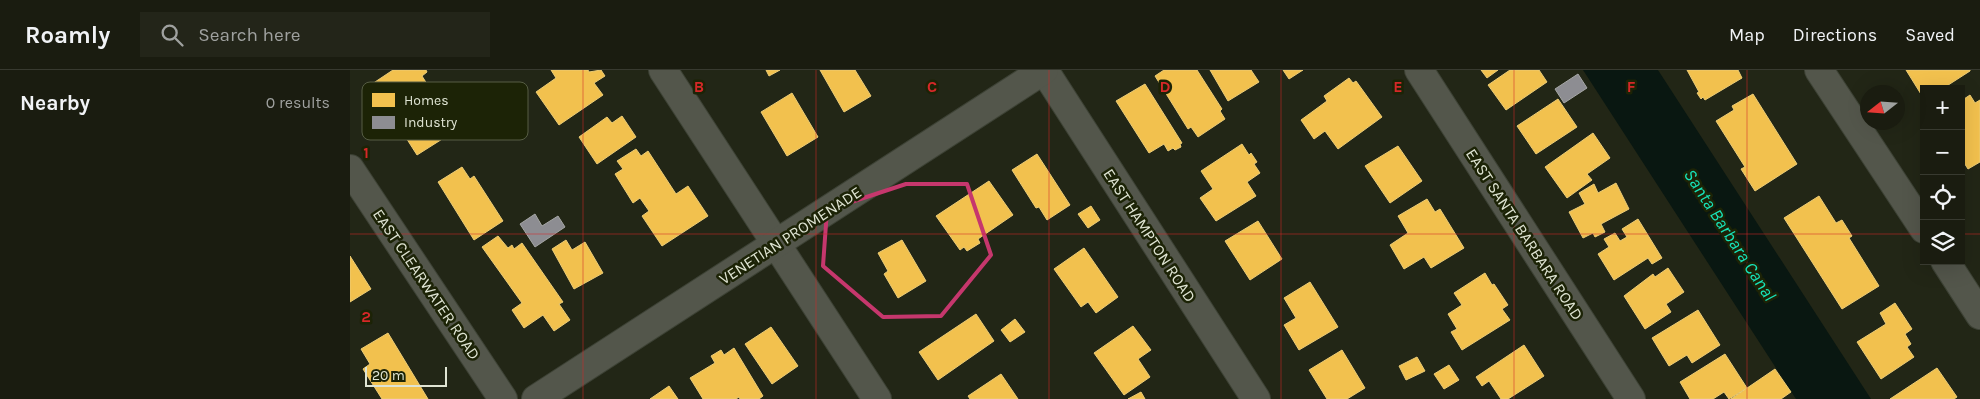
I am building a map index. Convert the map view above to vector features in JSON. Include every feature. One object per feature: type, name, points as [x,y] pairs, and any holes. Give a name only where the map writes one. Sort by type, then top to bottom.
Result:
[{"type":"street","points":[[664,70],[877,399]]},
{"type":"street","name":"VENETIAN PROMENADE","points":[[536,399],[1044,70]]},
{"type":"street","name":"EAST HAMPTON ROAD","points":[[1044,70],[1256,399]]},
{"type":"street","name":"EAST SANTA BARBARA ROAD","points":[[1419,70],[1632,399]]},
{"type":"street","points":[[1819,70],[1920,224]]},
{"type":"street","name":"EAST CLEARWATER ROAD","points":[[350,168],[504,399]]},
{"type":"street","points":[[1948,265],[1980,315]]},
{"type":"highlighted area","points":[[906,184],[967,184],[991,255],[941,316],[883,317],[823,266],[827,210]]},
{"type":"water","name":"Santa Barbara Canal","points":[[1583,70],[1658,70],[1871,399],[1796,399]]},
{"type":"building: Homes","points":[[393,70],[426,70],[427,72],[422,76],[426,82],[375,82]]},
{"type":"building: Homes","points":[[551,70],[588,70],[589,72],[601,70],[605,76],[594,83],[603,95],[559,125],[536,92],[556,78]]},
{"type":"building: Homes","points":[[766,70],[780,70],[769,76]]},
{"type":"building: Homes","points":[[820,70],[855,70],[871,96],[844,112]]},
{"type":"building: Homes","points":[[1164,70],[1197,70],[1222,109],[1220,111],[1225,119],[1198,137],[1191,127],[1188,129],[1155,76]]},
{"type":"building: Homes","points":[[1210,70],[1251,70],[1259,82],[1228,101]]},
{"type":"building: Homes","points":[[1283,70],[1303,70],[1289,79]]},
{"type":"building: Homes","points":[[1481,70],[1498,70],[1487,78]]},
{"type":"building: Homes","points":[[1510,70],[1539,70],[1547,82],[1506,110],[1488,85]]},
{"type":"building: Homes","points":[[1687,70],[1738,70],[1742,78],[1705,100],[1703,97],[1701,99],[1697,93],[1699,92]]},
{"type":"building: Homes","points":[[1906,70],[1970,70],[1948,85],[1920,85],[1920,93]]},
{"type":"building: Homes","points":[[1349,78],[1353,83],[1356,81],[1382,117],[1338,149],[1325,131],[1314,139],[1301,120],[1327,101],[1324,96]]},
{"type":"building: Homes","points":[[1145,84],[1182,143],[1180,144],[1181,147],[1168,151],[1164,144],[1149,153],[1116,101]]},
{"type":"building: Homes","points":[[792,93],[818,137],[787,156],[761,112]]},
{"type":"building: Homes","points":[[1753,94],[1797,164],[1755,191],[1741,169],[1745,167],[1716,121],[1734,110],[1732,106]]},
{"type":"building: Homes","points":[[1970,95],[1975,103],[1980,100],[1980,162],[1968,169],[1965,164],[1965,98]]},
{"type":"building: Homes","points":[[1558,99],[1577,127],[1536,154],[1517,126]]},
{"type":"building: Homes","points":[[622,116],[636,137],[597,164],[579,137],[607,117],[612,123]]},
{"type":"building: Homes","points":[[1593,133],[1610,158],[1587,174],[1592,180],[1567,198],[1545,167]]},
{"type":"building: Homes","points":[[407,140],[441,140],[417,155]]},
{"type":"building: Homes","points":[[1242,144],[1249,155],[1251,153],[1257,162],[1254,164],[1260,173],[1247,182],[1256,196],[1216,221],[1200,198],[1213,189],[1201,171]]},
{"type":"building: Homes","points":[[1398,146],[1422,181],[1390,203],[1365,166]]},
{"type":"building: Homes","points":[[636,149],[641,156],[648,151],[676,194],[688,186],[708,216],[662,246],[642,216],[649,211],[640,198],[633,203],[615,174],[623,169],[617,161]]},
{"type":"building: Homes","points":[[1037,154],[1070,205],[1047,220],[1039,207],[1036,208],[1012,170]]},
{"type":"building: Homes","points":[[462,167],[470,179],[474,176],[503,221],[474,240],[438,182]]},
{"type":"building: Homes","points":[[989,181],[1013,215],[978,239],[980,243],[967,251],[964,247],[960,250],[936,216]]},
{"type":"building: Homes","points":[[1616,183],[1629,209],[1601,224],[1605,232],[1595,237],[1593,233],[1583,238],[1569,212],[1585,204],[1579,193],[1594,184],[1598,193]]},
{"type":"building: Homes","points":[[1819,196],[1836,223],[1842,220],[1852,236],[1849,238],[1879,286],[1842,309],[1784,218]]},
{"type":"building: Homes","points":[[1427,199],[1435,212],[1440,209],[1464,248],[1431,268],[1424,257],[1404,269],[1390,245],[1408,233],[1398,216]]},
{"type":"building: Homes","points":[[1091,206],[1100,220],[1088,228],[1078,214]]},
{"type":"building: Homes","points":[[1638,219],[1662,258],[1652,264],[1648,258],[1614,280],[1598,254],[1609,247],[1604,239],[1615,233],[1620,241],[1627,237],[1622,229]]},
{"type":"building: Homes","points":[[1258,221],[1282,259],[1250,280],[1225,241]]},
{"type":"building: Homes","points":[[498,236],[508,248],[512,245],[514,249],[522,243],[563,302],[559,304],[570,320],[554,331],[543,315],[524,328],[512,310],[522,303],[482,247]]},
{"type":"building: Homes","points":[[566,240],[572,250],[585,242],[603,273],[574,289],[552,249]]},
{"type":"building: Homes","points":[[902,240],[926,281],[898,298],[884,274],[888,271],[878,253]]},
{"type":"building: Homes","points":[[1084,248],[1118,297],[1096,313],[1088,302],[1081,307],[1054,269]]},
{"type":"building: Homes","points":[[350,256],[371,289],[350,302]]},
{"type":"building: Homes","points":[[1668,268],[1684,292],[1666,304],[1671,312],[1645,329],[1624,296],[1653,274],[1655,277]]},
{"type":"building: Homes","points":[[1485,273],[1508,305],[1502,309],[1510,320],[1462,350],[1451,332],[1457,329],[1448,314],[1462,305],[1454,293]]},
{"type":"building: Homes","points":[[1310,282],[1338,327],[1299,350],[1284,325],[1296,318],[1284,298]]},
{"type":"building: Homes","points":[[1895,303],[1912,329],[1905,334],[1911,344],[1907,347],[1914,357],[1881,379],[1857,342],[1886,324],[1880,313]]},
{"type":"building: Homes","points":[[1698,310],[1720,345],[1692,363],[1687,355],[1669,366],[1652,338]]},
{"type":"building: Homes","points":[[976,314],[994,341],[938,380],[919,352]]},
{"type":"building: Homes","points":[[1015,319],[1025,332],[1010,342],[1001,330]]},
{"type":"building: Homes","points":[[1133,326],[1151,350],[1138,359],[1150,377],[1124,395],[1094,353]]},
{"type":"building: Homes","points":[[771,327],[798,366],[772,384],[745,344]]},
{"type":"building: Homes","points":[[388,333],[428,399],[382,399],[363,369],[370,364],[361,349]]},
{"type":"building: Homes","points":[[1524,345],[1544,376],[1508,399],[1501,399],[1489,381],[1482,386],[1476,377]]},
{"type":"building: Homes","points":[[734,348],[763,396],[759,399],[740,399],[739,397],[736,399],[703,399],[690,378],[715,363],[711,356],[721,350],[724,355]]},
{"type":"building: Homes","points":[[1342,350],[1365,388],[1347,399],[1327,399],[1309,370]]},
{"type":"building: Homes","points":[[1725,354],[1747,388],[1729,399],[1724,392],[1713,399],[1690,399],[1680,382]]},
{"type":"building: Homes","points":[[1417,357],[1425,371],[1406,380],[1399,366]]},
{"type":"building: Homes","points":[[1449,365],[1459,380],[1444,389],[1434,374]]},
{"type":"building: Homes","points":[[1937,368],[1957,397],[1954,399],[1890,399]]},
{"type":"building: Homes","points":[[1775,369],[1791,392],[1781,399],[1731,399]]},
{"type":"building: Homes","points":[[1001,374],[1018,399],[970,399],[968,396]]},
{"type":"building: Homes","points":[[669,386],[678,399],[650,399]]},
{"type":"building: Homes","points":[[1141,392],[1145,399],[1128,399]]},
{"type":"building: Industry","points":[[1578,74],[1587,88],[1564,103],[1555,89]]},
{"type":"building: Industry","points":[[535,214],[542,226],[558,216],[565,227],[535,247],[520,224]]}]
